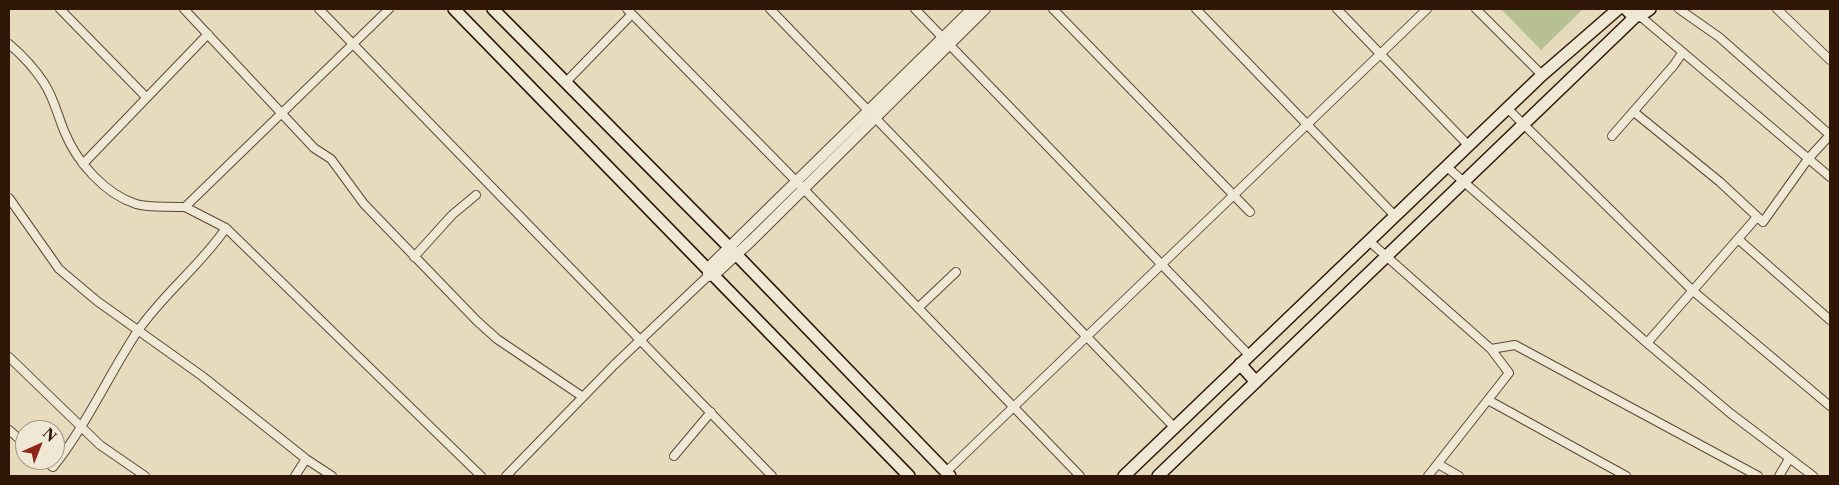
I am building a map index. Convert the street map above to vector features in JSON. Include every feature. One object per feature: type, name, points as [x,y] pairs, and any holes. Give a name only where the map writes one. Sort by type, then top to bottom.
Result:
[{"type":"main road","points":[[454,9],[909,476]]},
{"type":"main road","points":[[493,9],[733,251],[948,474]]},
{"type":"main road","points":[[1124,476],[1542,75],[1618,9]]},
{"type":"main road","points":[[1158,476],[1638,12]]},
{"type":"main road","points":[[1240,364],[1256,382]]},
{"type":"street","points":[[60,9],[146,97]]},
{"type":"street","points":[[184,9],[282,111],[314,148],[330,159],[364,204],[477,321],[497,339],[583,398]]},
{"type":"street","points":[[319,9],[772,476]]},
{"type":"street","points":[[185,207],[389,9]]},
{"type":"street","points":[[770,9],[872,112],[1174,427]]},
{"type":"street","points":[[915,9],[1249,355]]},
{"type":"street","points":[[945,41],[972,9]]},
{"type":"street","points":[[508,476],[641,340],[872,112],[945,41],[985,9]]},
{"type":"street","points":[[1053,9],[1250,212]]},
{"type":"street","points":[[1196,9],[1395,216]]},
{"type":"street","points":[[1337,9],[1469,146]]},
{"type":"street","points":[[948,474],[1087,335],[1427,9]]},
{"type":"street","points":[[1476,9],[1542,75]]},
{"type":"street","points":[[1634,112],[1720,182],[1763,222],[1808,159],[1830,135],[1719,37],[1679,9]]},
{"type":"street","points":[[1777,9],[1830,60]]},
{"type":"street","points":[[566,82],[630,12],[799,184],[1080,476]]},
{"type":"street","points":[[1638,12],[1682,53],[1707,71],[1830,177]]},
{"type":"street","points":[[83,164],[208,34]]},
{"type":"street","points":[[9,44],[27,61],[44,83],[65,135],[83,164],[97,180],[116,195],[136,204],[185,207],[226,228],[481,476]]},
{"type":"street","points":[[1612,136],[1682,53]]},
{"type":"street","points":[[1508,109],[1693,291],[1830,406]]},
{"type":"street","points":[[1447,167],[1647,343],[1789,459],[1813,476]]},
{"type":"street","points":[[414,257],[452,215],[476,195]]},
{"type":"street","points":[[9,198],[59,268],[97,301],[202,376],[306,459],[332,476]]},
{"type":"street","points":[[1647,343],[1757,217]]},
{"type":"street","points":[[65,452],[138,332],[163,298],[212,249],[226,228]]},
{"type":"street","points":[[1738,239],[1830,320]]},
{"type":"street","points":[[1369,241],[1491,348],[1509,373],[1428,476]]},
{"type":"street","points":[[918,308],[956,272]]},
{"type":"street","points":[[1491,348],[1515,345],[1758,476]]},
{"type":"street","points":[[9,357],[100,445],[145,476]]},
{"type":"street","points":[[1488,400],[1626,476]]},
{"type":"street","points":[[674,456],[711,412]]},
{"type":"street","points":[[295,476],[306,459]]},
{"type":"street","points":[[1779,476],[1789,459]]},
{"type":"street","points":[[1438,464],[1459,476]]},
{"type":"green space","points":[[1501,9],[1583,9],[1541,50]]}]
